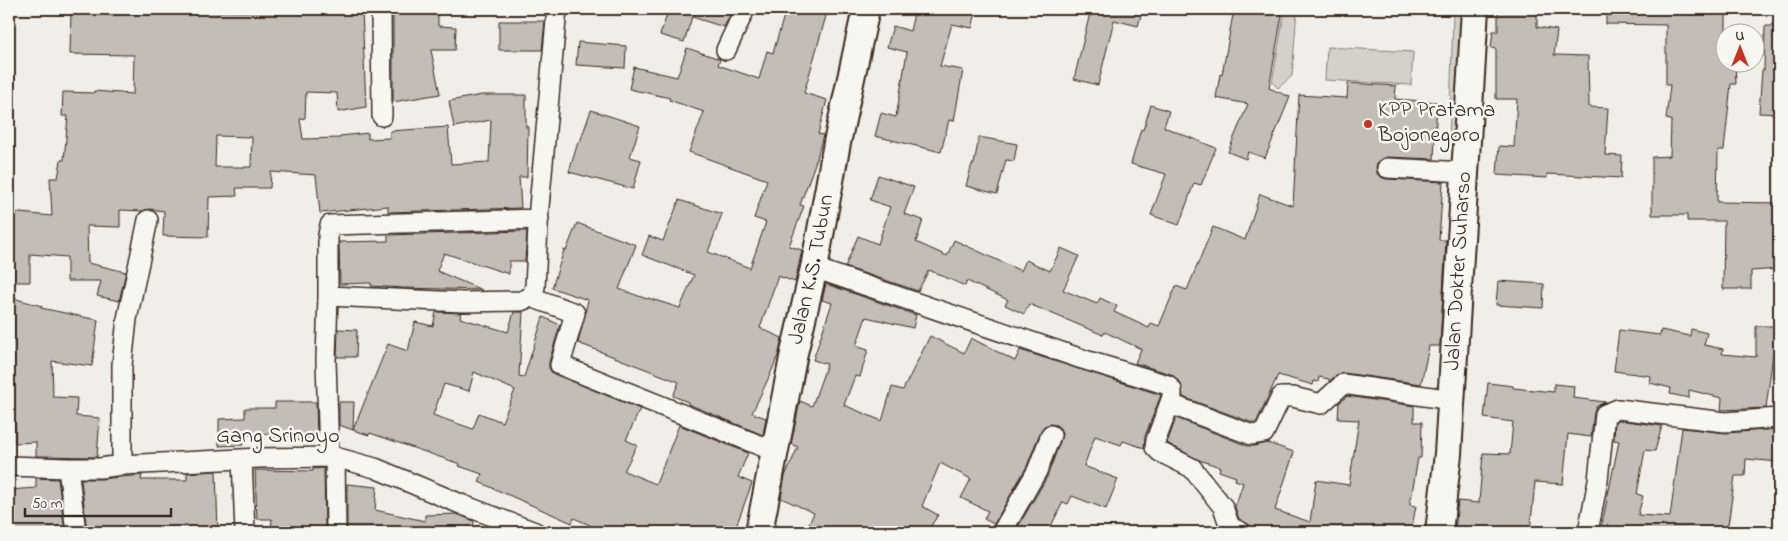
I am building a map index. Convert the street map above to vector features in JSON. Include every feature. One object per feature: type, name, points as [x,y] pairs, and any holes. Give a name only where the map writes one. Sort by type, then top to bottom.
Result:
[{"type":"street","points":[[380,9],[382,116]]},
{"type":"street","points":[[531,297],[535,287],[557,9]]},
{"type":"street","points":[[726,50],[745,9]]},
{"type":"street","name":"Jalan K.S. Tubun","points":[[759,532],[794,353],[814,268],[837,143],[866,9]]},
{"type":"street","name":"Jalan Dokter Suharso","points":[[1439,532],[1452,400],[1475,9]]},
{"type":"street","points":[[1387,168],[1466,172]]},
{"type":"street","points":[[336,532],[326,360],[330,225],[539,219]]},
{"type":"street","points":[[122,465],[122,365],[129,310],[148,220]]},
{"type":"street","points":[[814,268],[1168,385],[1172,390],[1172,397],[1155,447],[1160,452],[1192,468],[1223,507],[1224,525],[1241,532]]},
{"type":"street","points":[[328,296],[363,296],[462,302],[520,301],[531,297],[575,313],[560,365],[776,452]]},
{"type":"street","points":[[1170,404],[1252,435],[1264,434],[1281,398],[1294,397],[1321,404],[1343,384],[1452,400]]},
{"type":"street","points":[[1588,532],[1598,480],[1605,414],[1618,408],[1725,422],[1779,418]]},
{"type":"street","points":[[1002,532],[1037,471],[1051,435]]},
{"type":"street","name":"Gang Srinoyo","points":[[9,466],[68,468],[242,459],[332,457],[375,468],[535,532]]},
{"type":"street","points":[[242,459],[246,532]]},
{"type":"street","points":[[68,468],[76,532]]},
{"type":"shaded area","points":[[1285,9],[1297,9],[1292,76],[1278,88],[1272,82]]},
{"type":"shaded area","points":[[1443,9],[1461,9],[1458,145],[1449,145],[1453,15],[1443,14]]},
{"type":"shaded area","points":[[1327,47],[1413,52],[1411,85],[1325,80]]},
{"type":"building","points":[[71,9],[219,9],[219,11],[281,12],[281,9],[362,9],[366,107],[338,112],[337,93],[306,92],[305,118],[300,119],[303,139],[340,138],[340,136],[368,133],[368,139],[390,138],[390,131],[448,127],[451,164],[489,162],[491,120],[454,127],[449,101],[482,95],[526,95],[526,127],[528,127],[527,177],[519,177],[521,208],[388,212],[388,206],[320,213],[316,175],[271,172],[270,188],[236,188],[237,196],[209,197],[208,237],[163,236],[164,211],[150,209],[142,211],[120,210],[120,227],[87,226],[88,263],[126,272],[119,301],[97,296],[101,281],[67,281],[67,257],[30,254],[30,282],[9,282],[9,212],[52,216],[50,178],[58,178],[61,160],[64,160],[68,116],[62,116],[63,92],[94,93],[94,91],[133,94],[134,55],[70,54]],"holes":[[[216,136],[252,137],[251,167],[215,167]]]},
{"type":"building","points":[[393,9],[438,9],[438,26],[456,27],[455,50],[431,50],[440,94],[393,102]]},
{"type":"building","points":[[669,9],[733,9],[724,27],[692,17],[684,42],[660,35]]},
{"type":"building","points":[[786,9],[828,9],[804,93],[827,100],[818,134],[823,135],[800,205],[804,206],[789,246],[802,250],[795,282],[778,276],[760,328],[782,338],[779,353],[752,413],[766,418],[763,435],[673,396],[679,382],[578,343],[588,300],[552,288],[564,250],[566,251],[577,223],[636,245],[619,289],[680,308],[694,275],[642,255],[649,236],[663,241],[679,200],[722,214],[708,252],[750,268],[766,222],[754,218],[767,180],[689,152],[704,112],[669,100],[670,98],[629,89],[634,67],[677,77],[687,48],[720,59],[718,65],[759,79],[767,51],[773,53]]},
{"type":"building","points":[[915,9],[977,9],[972,28],[952,24],[940,66],[963,70],[954,121],[949,120],[941,152],[875,136],[881,113],[896,117],[907,52],[887,47],[893,26],[910,31]]},
{"type":"building","points":[[1091,9],[1143,9],[1138,26],[1114,20],[1098,85],[1074,79]]},
{"type":"building","points":[[1234,9],[1283,9],[1269,88],[1290,97],[1265,158],[1248,152],[1246,159],[1228,152],[1248,104],[1216,98]]},
{"type":"building","points":[[1498,9],[1537,9],[1537,27],[1557,30],[1554,55],[1588,56],[1589,107],[1608,108],[1605,155],[1622,156],[1621,178],[1547,174],[1547,178],[1497,175],[1499,146],[1514,147],[1517,99],[1496,99],[1496,49],[1491,48],[1493,31],[1498,31]]},
{"type":"building","points":[[1606,9],[1726,9],[1726,22],[1716,22],[1716,72],[1735,72],[1736,84],[1731,84],[1724,150],[1718,150],[1717,202],[1779,203],[1779,269],[1751,271],[1751,289],[1723,289],[1724,221],[1687,221],[1687,215],[1652,215],[1652,157],[1670,156],[1671,120],[1666,119],[1670,85],[1666,85],[1666,25],[1606,24]]},
{"type":"building","points":[[499,21],[545,21],[542,50],[499,50]]},
{"type":"building","points":[[1766,26],[1779,26],[1779,114],[1759,113],[1762,72],[1766,72]]},
{"type":"building","points":[[578,42],[626,46],[625,68],[576,65]]},
{"type":"building","points":[[1348,83],[1396,86],[1395,99],[1437,102],[1434,159],[1387,157],[1378,162],[1376,167],[1377,174],[1386,179],[1443,182],[1439,240],[1446,240],[1440,346],[1429,346],[1421,384],[1344,373],[1336,375],[1329,382],[1329,379],[1319,377],[1318,382],[1314,381],[1313,385],[1278,375],[1256,423],[1253,423],[1183,397],[1181,384],[1176,378],[1171,374],[1135,363],[1141,349],[1105,332],[1103,335],[1029,304],[1024,314],[1005,305],[1008,300],[967,281],[965,286],[929,270],[918,291],[845,267],[858,236],[878,244],[890,207],[870,200],[878,175],[914,187],[904,214],[923,220],[916,242],[947,256],[954,240],[1021,271],[1026,260],[1050,271],[1061,248],[1079,256],[1063,290],[1097,304],[1100,298],[1117,306],[1114,312],[1149,328],[1151,323],[1159,326],[1176,286],[1187,290],[1213,227],[1245,240],[1260,194],[1293,206],[1299,95],[1347,98]]},
{"type":"building","points":[[1151,105],[1169,111],[1164,127],[1216,148],[1201,185],[1194,183],[1179,225],[1151,215],[1166,174],[1131,164],[1141,129],[1143,130]]},
{"type":"building","points":[[591,110],[640,126],[630,157],[641,160],[633,189],[569,172],[578,142],[580,142]]},
{"type":"building","points":[[979,137],[1017,144],[1014,161],[1006,160],[997,194],[966,186],[972,164],[974,164]]},
{"type":"building","points":[[527,231],[525,261],[509,261],[509,274],[444,253],[437,271],[482,290],[371,286],[371,283],[340,284],[339,242],[388,241],[388,235]]},
{"type":"building","points":[[1498,281],[1544,284],[1543,308],[1496,305]]},
{"type":"building","points":[[826,284],[916,315],[913,328],[866,317],[856,346],[868,350],[860,377],[855,376],[844,405],[882,421],[892,387],[903,390],[930,336],[964,353],[971,338],[1015,361],[1020,350],[1161,395],[1145,436],[1144,448],[1123,441],[1121,445],[1095,436],[1084,466],[1118,479],[1106,509],[1072,496],[1068,504],[1063,502],[1048,532],[1015,532],[1047,477],[1061,439],[1060,428],[1050,424],[1044,426],[1041,430],[1027,466],[994,524],[984,519],[988,511],[961,498],[971,479],[940,463],[922,506],[938,515],[927,532],[805,532],[814,513],[781,498],[785,476],[798,447],[791,444],[800,401],[812,406],[827,364],[813,360],[832,303],[822,300]]},
{"type":"building","points":[[9,297],[42,306],[41,308],[98,320],[92,366],[52,361],[53,397],[77,398],[76,416],[100,418],[97,457],[36,456],[36,442],[15,443],[15,420],[9,421]]},
{"type":"building","points":[[436,312],[461,313],[460,318],[508,332],[514,312],[523,312],[519,376],[524,377],[543,317],[560,325],[549,362],[549,368],[552,373],[640,409],[626,440],[637,445],[624,471],[656,484],[679,425],[748,453],[738,477],[752,483],[734,532],[605,532],[574,518],[572,523],[479,482],[482,474],[459,466],[460,464],[370,433],[369,435],[353,430],[388,344],[408,351],[415,322],[433,326]],"holes":[[[474,372],[515,390],[502,422],[479,413],[473,429],[433,415],[444,384],[469,391]]]},
{"type":"building","points":[[1756,326],[1774,326],[1774,354],[1766,408],[1721,410],[1722,398],[1689,390],[1689,398],[1670,394],[1671,388],[1650,383],[1651,376],[1614,371],[1619,330],[1660,335],[1661,330],[1690,336],[1691,329],[1707,333],[1704,345],[1723,349],[1722,354],[1756,357]]},
{"type":"building","points":[[338,329],[357,330],[356,357],[337,357]]},
{"type":"building","points":[[1488,383],[1513,386],[1513,388],[1554,392],[1554,384],[1574,386],[1573,398],[1605,402],[1596,407],[1594,412],[1591,437],[1568,434],[1563,484],[1535,482],[1530,532],[1455,531],[1458,501],[1479,503],[1483,453],[1510,454],[1513,422],[1484,418]]},
{"type":"building","points":[[1347,396],[1414,406],[1414,422],[1422,422],[1421,458],[1418,458],[1410,505],[1416,506],[1411,532],[1252,532],[1250,525],[1239,519],[1235,507],[1243,483],[1235,480],[1236,477],[1219,471],[1220,467],[1199,460],[1167,443],[1176,418],[1248,446],[1268,443],[1294,452],[1275,510],[1310,522],[1316,480],[1349,485],[1359,420],[1338,419],[1339,403]]},
{"type":"building","points":[[275,402],[316,402],[317,441],[275,440],[275,434],[243,435],[243,445],[219,446],[219,419],[245,418],[245,408],[275,408]]},
{"type":"building","points":[[339,402],[354,402],[353,430],[339,425]]},
{"type":"building","points":[[1619,420],[1662,426],[1655,451],[1645,450],[1637,494],[1643,496],[1638,515],[1670,517],[1682,428],[1726,433],[1779,429],[1779,462],[1746,459],[1745,476],[1735,476],[1727,532],[1616,532],[1601,529],[1619,441],[1614,440],[1615,422]]},
{"type":"building","points":[[324,468],[325,532],[271,532],[272,519],[257,519],[255,470],[313,471],[313,469]]},
{"type":"building","points":[[216,471],[218,532],[87,532],[81,479],[142,475],[141,480],[187,480],[187,473]]},
{"type":"building","points":[[36,478],[58,479],[65,532],[9,532],[9,490],[36,488]]},
{"type":"building","points":[[347,484],[377,487],[375,510],[425,521],[425,515],[457,514],[474,521],[473,532],[347,532]]},
{"type":"place","name":"KPP Pratama Bojonegoro","points":[[1368,124]]}]
